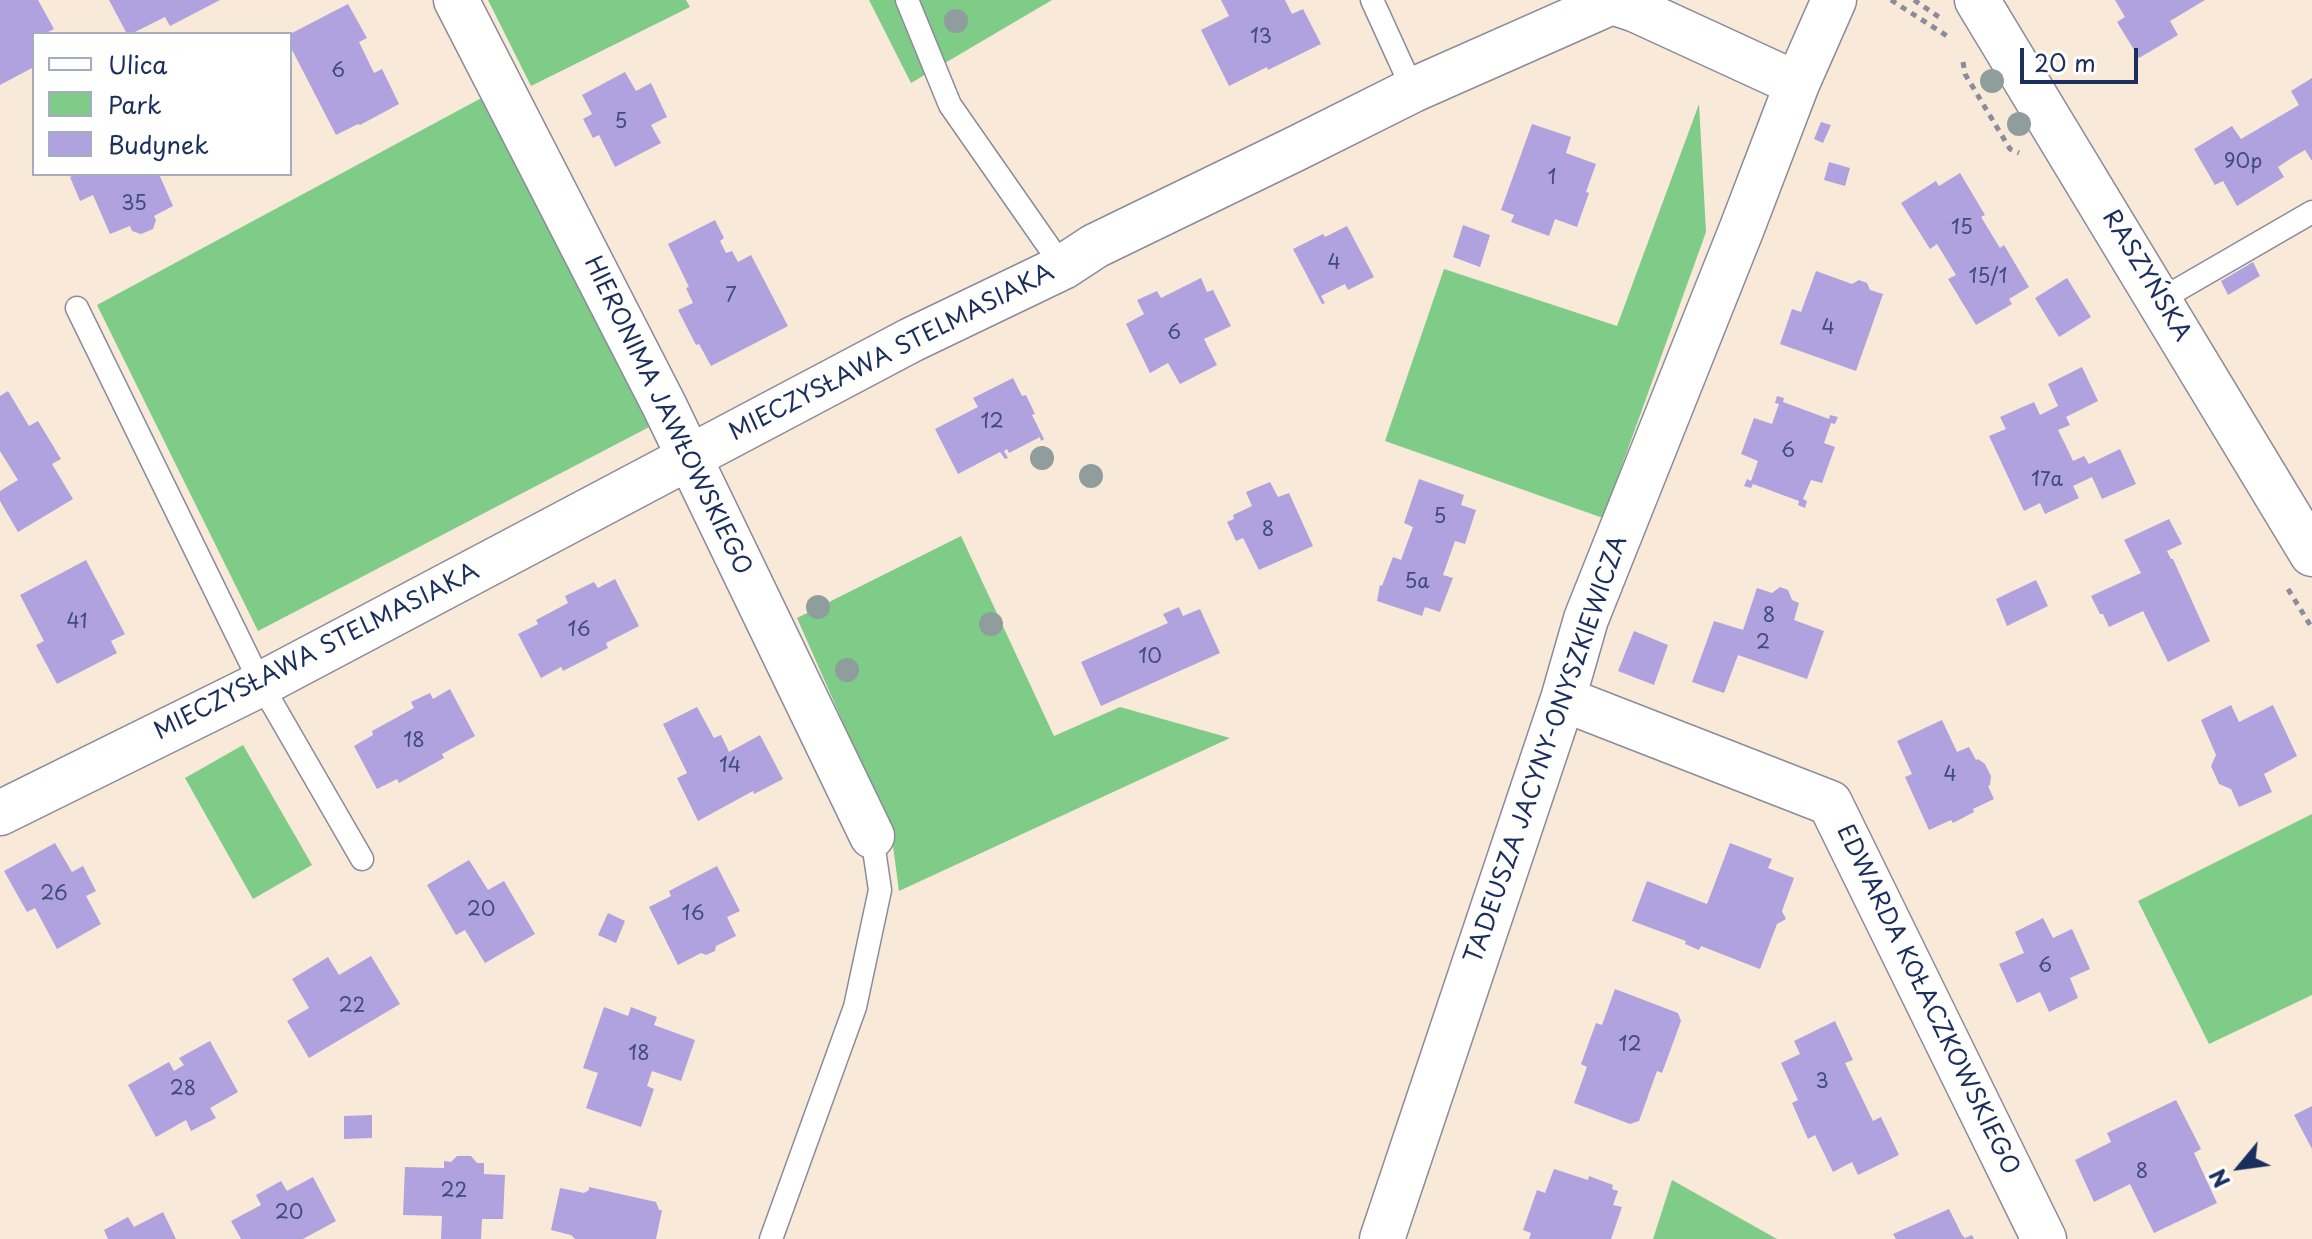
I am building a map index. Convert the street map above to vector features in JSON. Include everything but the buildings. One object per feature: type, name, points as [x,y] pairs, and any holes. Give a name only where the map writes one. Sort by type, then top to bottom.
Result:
[{"type":"street","name":"HIERONIMA JAWŁOWSKIEGO","points":[[456,0],[664,405],[872,836]]},
{"type":"street","name":"TADEUSZA JACYNY-ONYSZKIEWICZA","points":[[1382,1239],[1563,699],[1586,619],[1797,84],[1834,0]]},
{"type":"street","name":"RASZYŃSKA","points":[[1977,0],[2312,554]]},
{"type":"street","name":"MIECZYSŁAWA STELMASIAKA","points":[[0,813],[261,684],[911,340],[1063,267],[1095,246],[1413,90],[1612,2],[1636,10],[1797,84]]},
{"type":"street","name":"EDWARDA KOŁACZKOWSKIEGO","points":[[1563,699],[1830,803],[2044,1239]]},
{"type":"lane","points":[[907,0],[950,105],[1063,267]]},
{"type":"lane","points":[[1372,0],[1413,90]]},
{"type":"lane","points":[[2160,300],[2312,212]]},
{"type":"lane","points":[[77,308],[261,684],[362,859]]},
{"type":"lane","points":[[771,1239],[855,1007],[880,890],[872,836]]},
{"type":"green space","points":[[488,0],[686,0],[690,7],[531,86]]},
{"type":"green space","points":[[869,0],[1052,0],[911,83]]},
{"type":"green space","points":[[487,95],[655,424],[258,631],[97,305]]},
{"type":"green space","points":[[1699,104],[1706,232],[1603,518],[1385,441],[1444,269],[1617,326]]},
{"type":"green space","points":[[961,536],[1054,736],[1120,707],[1230,738],[899,891],[891,831],[797,618]]},
{"type":"green space","points":[[243,745],[312,865],[253,899],[185,778]]},
{"type":"green space","points":[[2312,814],[2312,995],[2209,1044],[2138,901]]},
{"type":"green space","points":[[1672,1180],[1777,1239],[1653,1239]]}]
